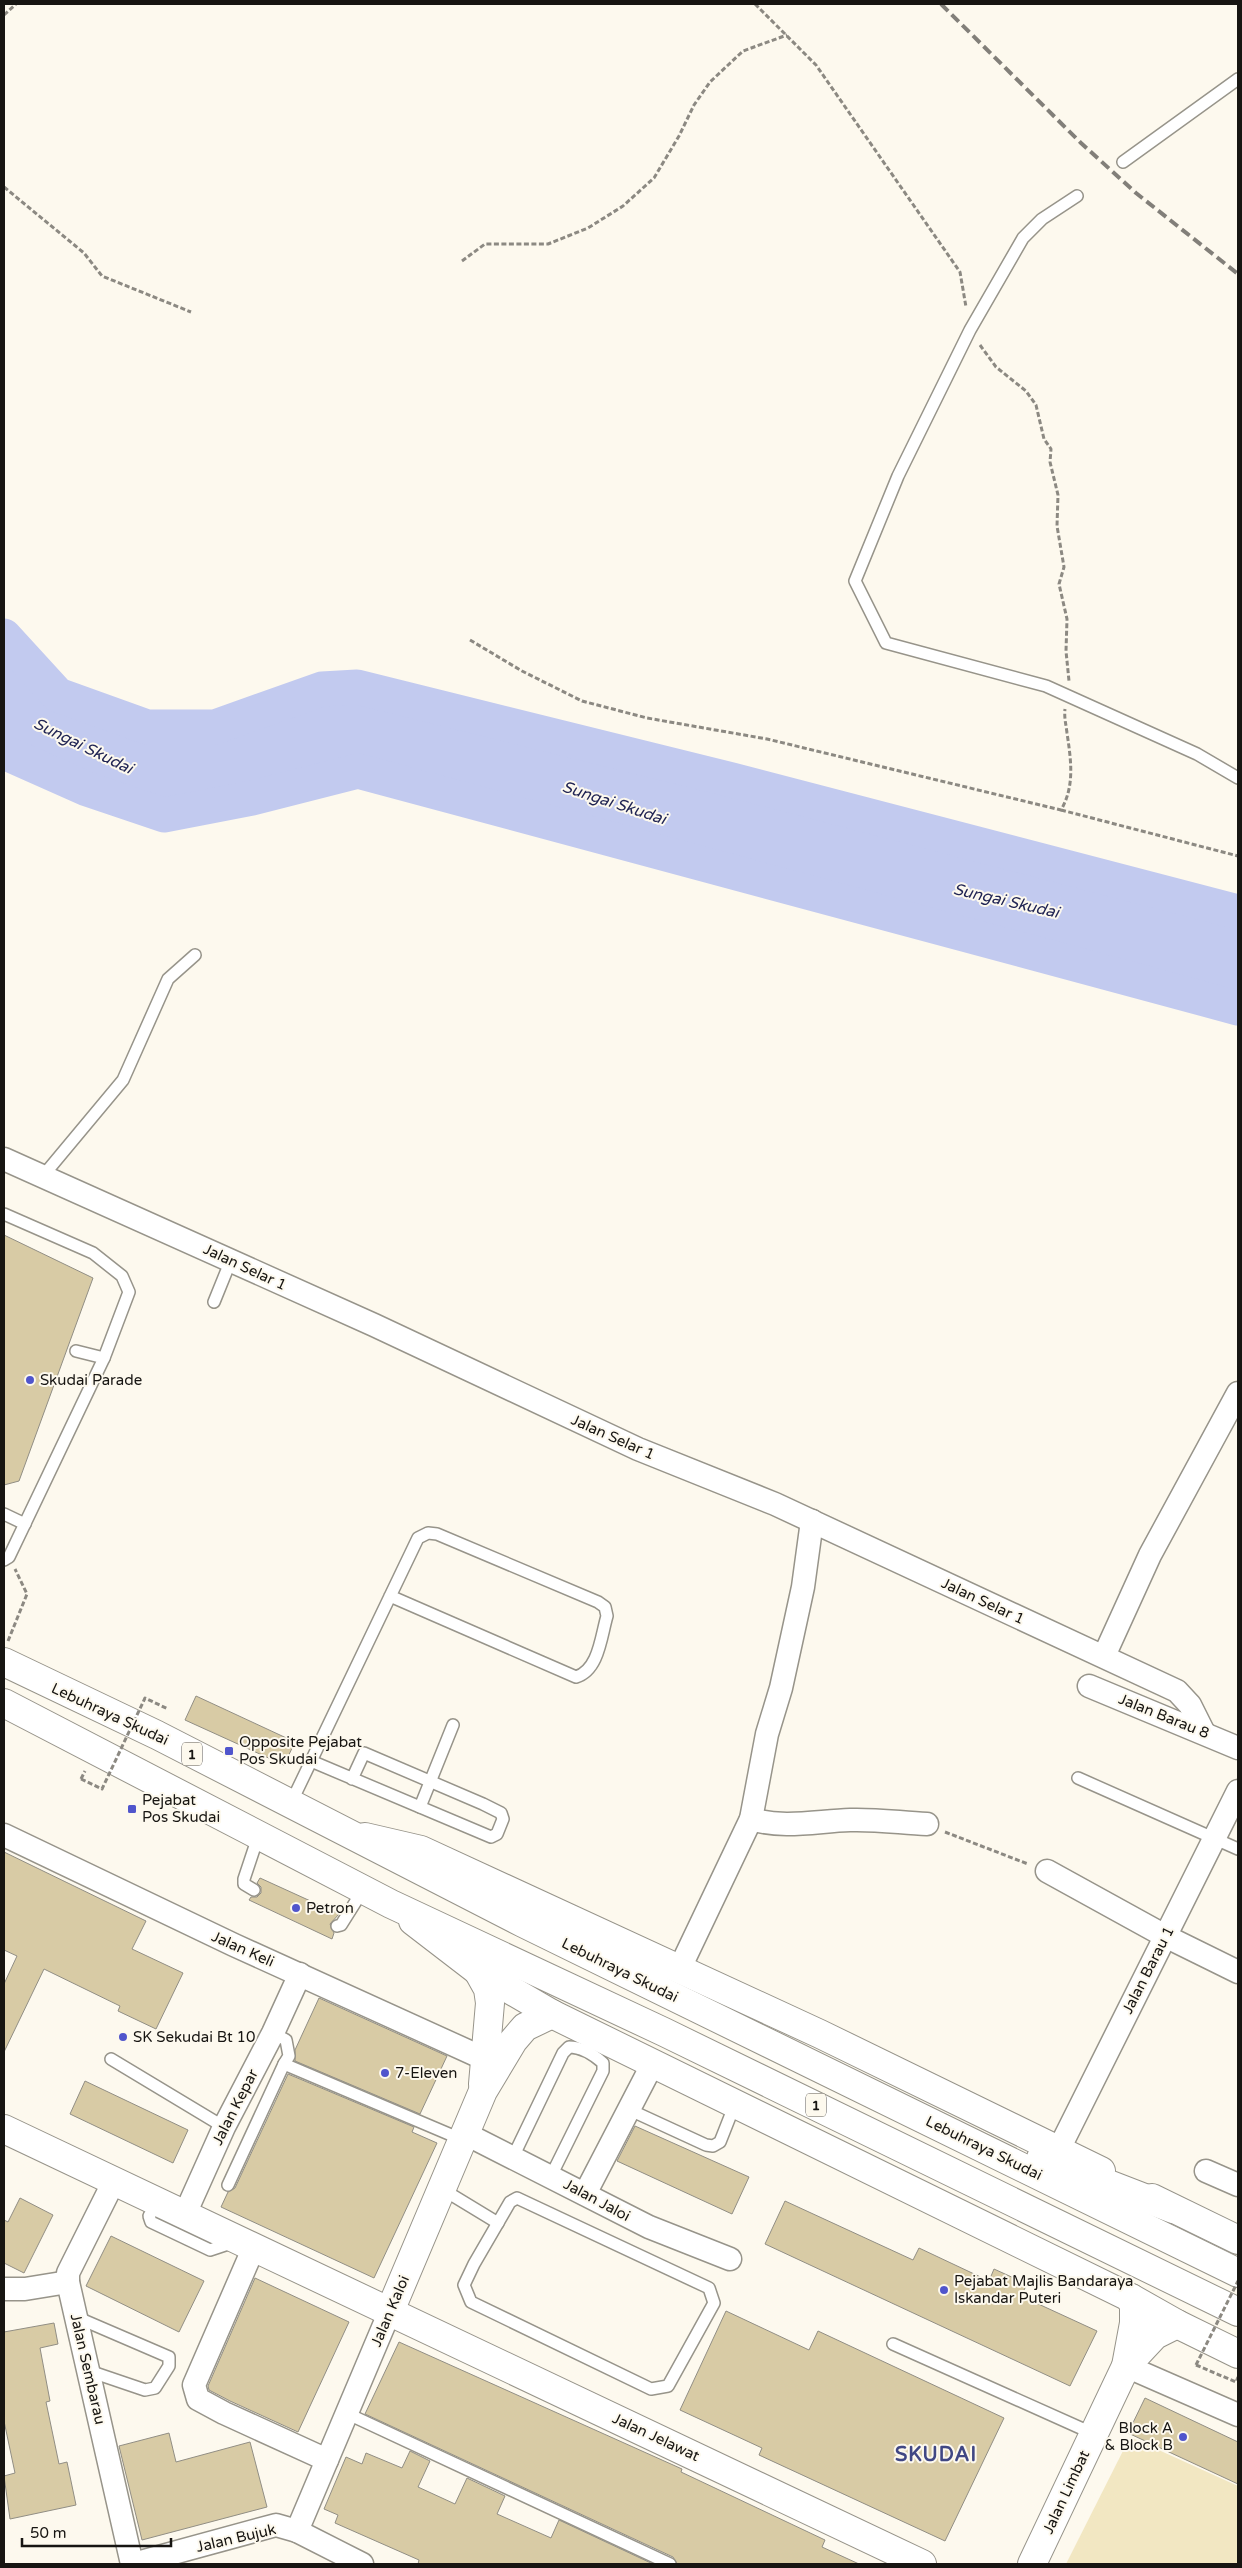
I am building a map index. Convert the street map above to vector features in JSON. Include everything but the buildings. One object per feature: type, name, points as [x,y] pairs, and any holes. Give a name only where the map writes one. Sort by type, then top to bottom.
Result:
[{"type":"main road","name":"Lebuhraya Skudai","points":[[4,1654],[42,1682],[157,1735],[532,1928],[1238,2273]]},
{"type":"main road","name":"1","points":[[4,1703],[258,1837],[391,1904],[682,2041],[1238,2312]]},
{"type":"main road","points":[[339,1830],[422,1850],[820,2034],[1058,2149],[1173,2209],[1238,2240]]},
{"type":"main road","points":[[391,1904],[478,1971],[552,2014],[1131,2298],[1176,2324],[1238,2354]]},
{"type":"main road","name":"Jalan Kaloi","points":[[478,1971],[488,1989],[490,2002],[483,2091]]},
{"type":"main road","name":"Jalan Kaloi","points":[[390,2311],[483,2091],[512,2041],[526,2027],[552,2014]]},
{"type":"main road","points":[[856,2085],[1173,2209]]},
{"type":"main road","name":"Jalan Jelawat","points":[[4,2129],[922,2564]]},
{"type":"main road","name":"Jalan Limbat","points":[[1032,2564],[1126,2366],[1134,2322],[1134,2307],[1131,2298]]},
{"type":"main road","name":"Jalan Limbat","points":[[1126,2366],[1154,2335],[1176,2324]]},
{"type":"street","name":"Jalan Selar 1","points":[[4,1159],[231,1260],[638,1449],[751,1494],[812,1521],[1104,1656],[1177,1691],[1190,1705],[1204,1733]]},
{"type":"street","points":[[1104,1656],[1150,1555],[1238,1393]]},
{"type":"street","points":[[679,1970],[751,1819],[767,1734],[781,1688],[800,1605],[812,1521]]},
{"type":"street","name":"Jalan Barau 8","points":[[1089,1686],[1238,1748]]},
{"type":"street","name":"Jalan Barau 1","points":[[1058,2149],[1238,1791]]},
{"type":"street","points":[[751,1819],[768,1824],[782,1825],[852,1820],[927,1824]]},
{"type":"street","name":"Jalan Keli","points":[[4,1835],[234,1945],[485,2059]]},
{"type":"street","points":[[1047,1871],[1165,1936],[1238,1972]]},
{"type":"street","name":"Jalan Kepar","points":[[185,2214],[224,2127],[273,2033],[300,1974]]},
{"type":"street","points":[[584,2194],[630,2110],[653,2063]]},
{"type":"street","name":"Jalan Jaloi","points":[[465,2137],[551,2176],[649,2227],[730,2259]]},
{"type":"street","points":[[1206,2171],[1238,2185]]},
{"type":"street","name":"Jalan Sembarau","points":[[114,2181],[68,2273],[68,2282],[133,2564]]},
{"type":"street","points":[[244,2242],[194,2385],[198,2399],[224,2414],[327,2460]]},
{"type":"street","points":[[4,2289],[24,2290],[68,2282]]},
{"type":"street","name":"Jalan Kaloi","points":[[297,2531],[390,2311]]},
{"type":"street","points":[[1126,2366],[1238,2415]]},
{"type":"street","name":"Jalan Bujuk","points":[[133,2564],[276,2525],[297,2531],[362,2564]]},
{"type":"lane","points":[[1123,162],[1238,79]]},
{"type":"lane","points":[[1077,196],[1042,218],[1023,238],[970,330],[898,476],[856,581],[886,643],[1046,686],[1197,754],[1238,778]]},
{"type":"lane","points":[[43,1176],[123,1080],[168,979],[195,955]]},
{"type":"lane","points":[[4,1214],[93,1253],[122,1276],[129,1292],[104,1358],[7,1558]]},
{"type":"lane","points":[[214,1302],[231,1260]]},
{"type":"lane","points":[[76,1352],[104,1358]]},
{"type":"lane","points":[[4,1514],[25,1524]]},
{"type":"lane","points":[[290,1805],[390,1596],[418,1538],[428,1533],[437,1534],[598,1602],[605,1607],[607,1616],[593,1666],[586,1674],[576,1677],[390,1596]]},
{"type":"lane","points":[[420,1807],[453,1725]]},
{"type":"lane","points":[[311,1761],[491,1837],[497,1834],[503,1819],[501,1813],[364,1753],[352,1778]]},
{"type":"lane","points":[[1078,1778],[1215,1838],[1238,1850]]},
{"type":"lane","points":[[254,1890],[244,1884],[244,1879],[258,1837]]},
{"type":"lane","points":[[338,1926],[341,1925],[363,1890]]},
{"type":"lane","points":[[228,2185],[289,2056],[286,2040],[273,2033]]},
{"type":"lane","points":[[512,2157],[563,2053],[569,2047],[576,2047],[597,2057],[603,2063],[603,2071],[551,2176]]},
{"type":"lane","points":[[111,2059],[224,2127]]},
{"type":"lane","points":[[284,2064],[465,2137]]},
{"type":"lane","points":[[630,2110],[712,2146],[720,2142],[735,2104]]},
{"type":"lane","points":[[442,2189],[498,2223]]},
{"type":"lane","points":[[517,2198],[710,2288],[714,2303],[668,2386],[651,2389],[471,2302],[464,2285],[498,2223],[510,2202],[517,2198]]},
{"type":"lane","points":[[158,2202],[149,2216],[151,2222],[210,2250],[244,2242]]},
{"type":"lane","points":[[76,2317],[169,2357],[169,2366],[155,2388],[145,2390],[89,2371]]},
{"type":"lane","points":[[893,2344],[1094,2434]]},
{"type":"lane","points":[[346,2413],[670,2564]]},
{"type":"path","points":[[4,15],[16,4]]},
{"type":"path","points":[[755,4],[816,65],[960,272],[970,330],[996,367],[1026,391],[1036,405],[1044,439],[1050,449],[1050,462],[1058,495],[1056,526],[1064,567],[1060,584],[1067,619],[1066,651],[1069,676],[1064,718],[1071,767],[1069,795],[1061,810]]},
{"type":"path","points":[[462,261],[485,244],[548,244],[588,228],[622,206],[654,178],[679,136],[694,104],[710,82],[743,51],[787,35]]},
{"type":"path","points":[[4,187],[84,253],[102,276],[190,312]]},
{"type":"path","points":[[470,640],[490,653],[582,701],[647,718],[785,744],[1061,810],[1238,856]]},
{"type":"path","points":[[4,1654],[27,1594],[7,1558]]},
{"type":"path","points":[[86,1768],[81,1779],[102,1789],[145,1698],[168,1709]]},
{"type":"path","points":[[927,1824],[1047,1871]]},
{"type":"path","points":[[1238,2281],[1196,2364],[1236,2382],[1238,2376]]},
{"type":"shaded area","points":[[1130,2437],[1238,2486],[1238,2564],[1066,2564]]},
{"type":"water","name":"Sungai Skudai","points":[[4,636],[58,695],[147,727],[215,727],[322,689],[357,687],[732,780],[1238,912],[1238,1008],[358,771],[252,798],[164,815],[87,789],[4,752]]},
{"type":"waterway","points":[[4,636],[58,695],[147,727],[215,727],[322,689],[357,687],[732,780],[1238,912]]},
{"type":"waterway","points":[[4,752],[87,789],[164,815],[252,798],[358,771],[1238,1008]]},
{"type":"railway","points":[[941,4],[1081,143],[1136,193],[1238,274]]},
{"type":"place","name":"Skudai Parade","points":[[30,1380]]},
{"type":"place","name":"Opposite Pejabat Pos Skudai","points":[[229,1751]]},
{"type":"place","name":"Pejabat Pos Skudai","points":[[132,1809]]},
{"type":"place","name":"Petron","points":[[296,1908]]},
{"type":"place","name":"SK Sekudai Bt 10","points":[[123,2037]]},
{"type":"place","name":"7-Eleven","points":[[385,2073]]},
{"type":"place","name":"Pejabat Majlis Bandaraya Iskandar Puteri","points":[[944,2290]]},
{"type":"place","name":"Block A & Block B","points":[[1183,2437]]},
{"type":"district","name":"SKUDAI","points":[[936,2455]]}]
